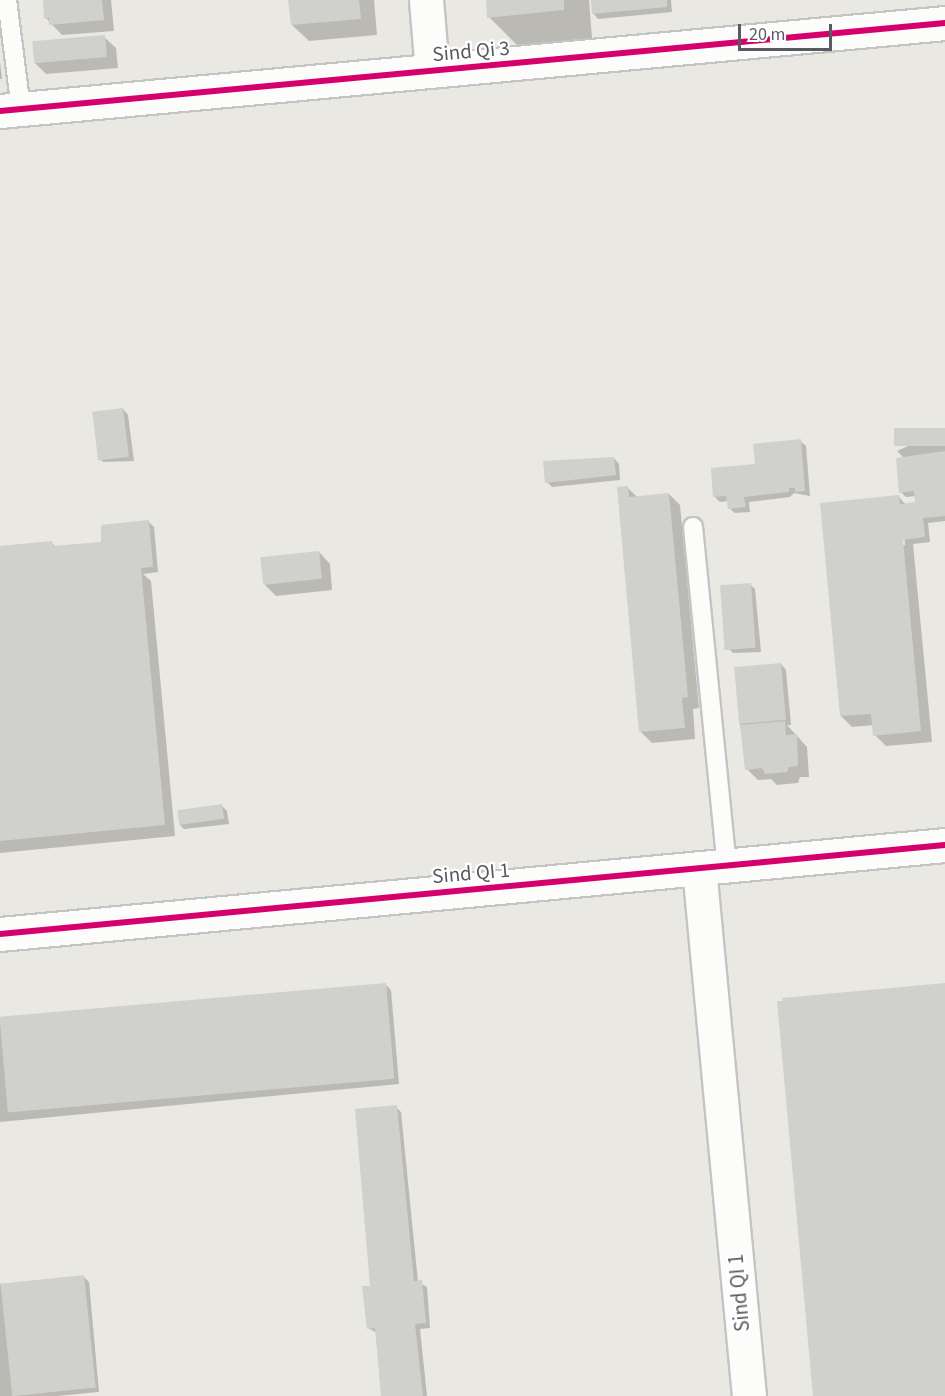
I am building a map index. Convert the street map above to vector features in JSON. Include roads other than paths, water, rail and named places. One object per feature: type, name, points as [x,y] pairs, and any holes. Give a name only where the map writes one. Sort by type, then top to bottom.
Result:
[{"type":"street","points":[[426,0],[432,71]]},
{"type":"street","name":"Sind Qi 3","points":[[10,110],[945,23]]},
{"type":"street","name":"Sind QI 1","points":[[0,934],[945,845]]},
{"type":"street","name":"Sind QI 1","points":[[713,867],[749,1396]]},
{"type":"lane","points":[[7,0],[10,110]]},
{"type":"lane","points":[[693,527],[713,867]]}]
